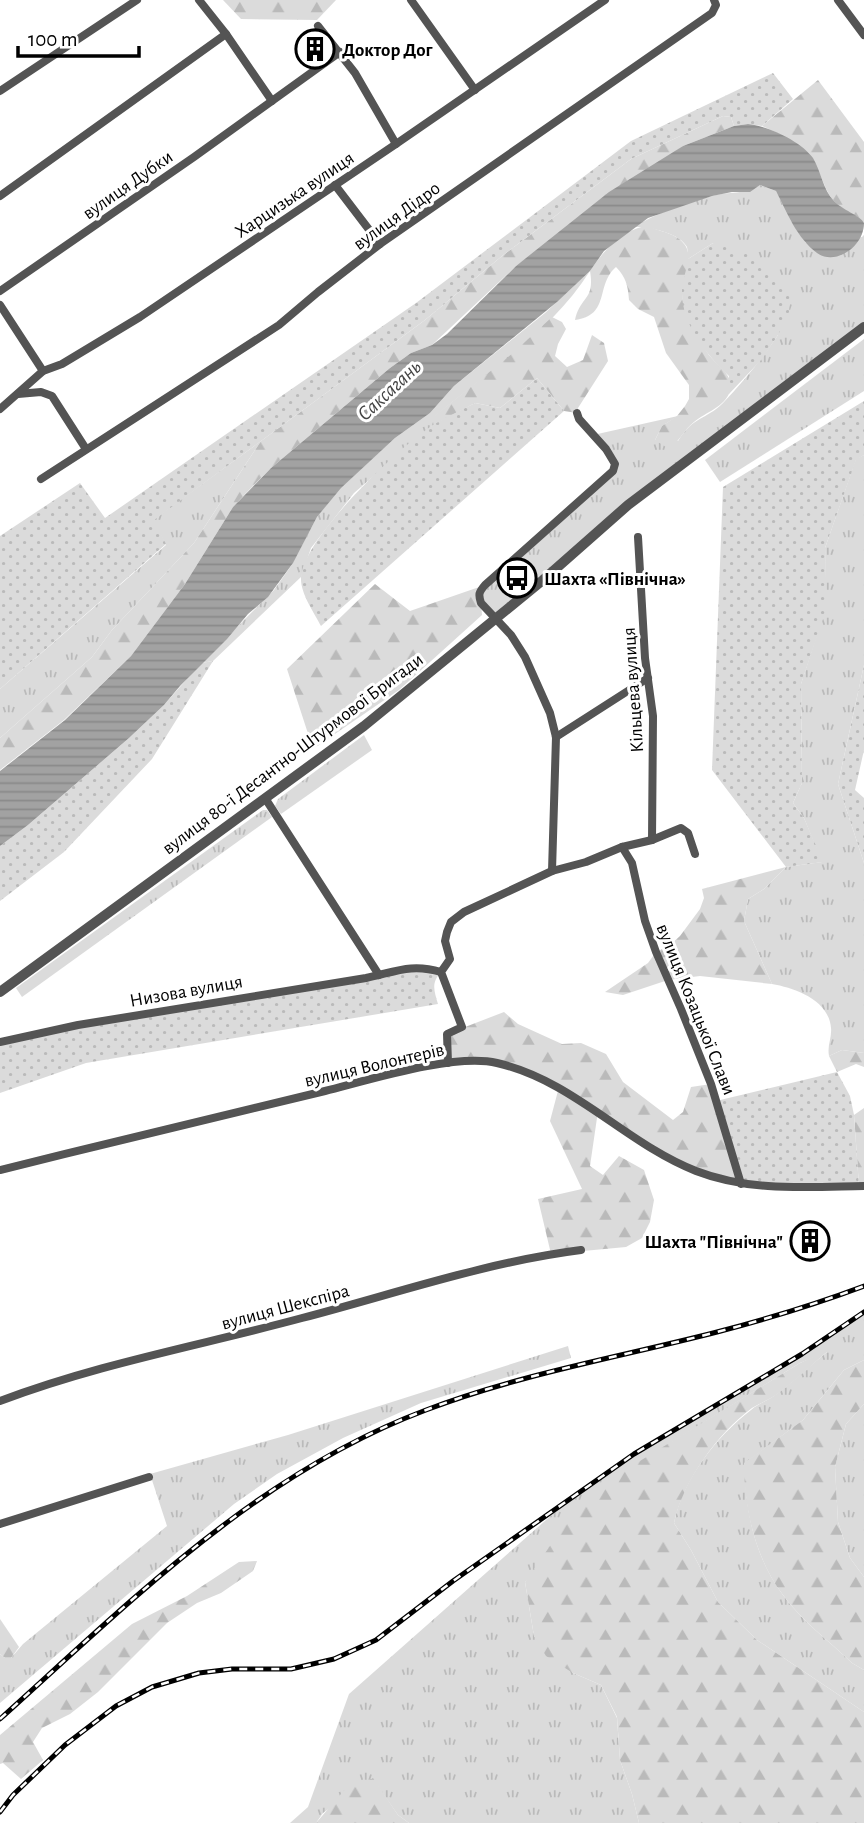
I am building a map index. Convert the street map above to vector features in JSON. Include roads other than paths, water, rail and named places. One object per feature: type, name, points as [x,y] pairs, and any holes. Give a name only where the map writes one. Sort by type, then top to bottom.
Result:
[{"type":"street","points":[[0,91],[137,0]]},
{"type":"street","points":[[199,0],[272,101]]},
{"type":"street","points":[[411,0],[475,90]]},
{"type":"street","name":"Харцизька вулиця","points":[[0,409],[43,371],[62,364],[141,317],[605,0]]},
{"type":"street","name":"вулиця Дідро","points":[[41,479],[279,326],[380,244],[712,13],[716,5],[714,0]]},
{"type":"street","points":[[838,0],[864,35]]},
{"type":"street","points":[[318,26],[355,73],[396,144]]},
{"type":"street","points":[[0,196],[226,34]]},
{"type":"street","name":"вулиця Дубки","points":[[0,291],[340,52]]},
{"type":"street","points":[[335,185],[380,244]]},
{"type":"street","points":[[0,305],[43,371]]},
{"type":"street","name":"вулиця 80-ї Десантно-Штурмової Бригади","points":[[0,992],[364,726],[628,505],[864,327]]},
{"type":"street","points":[[18,394],[41,393],[52,396],[86,449]]},
{"type":"street","points":[[552,871],[556,737],[550,713],[526,657],[511,635],[481,603],[479,592],[613,471],[615,464],[611,455],[579,419],[578,413]]},
{"type":"street","name":"Кільцева вулиця","points":[[638,537],[653,716],[652,841]]},
{"type":"street","points":[[556,737],[648,678]]},
{"type":"street","points":[[265,798],[379,975]]},
{"type":"street","points":[[448,1063],[447,1034],[462,1027],[441,972],[450,959],[445,941],[447,932],[457,916],[552,871],[586,862],[622,847],[652,841],[674,830],[684,828],[695,854]]},
{"type":"street","name":"вулиця Козацької Слави","points":[[622,847],[632,863],[645,921],[656,951],[711,1084],[741,1184]]},
{"type":"street","name":"Низова вулиця","points":[[0,1042],[78,1025],[423,966],[441,972]]},
{"type":"street","name":"вулиця Волонтерів","points":[[0,1170],[448,1063],[495,1062],[559,1087],[670,1158],[695,1170],[741,1184],[861,1186]]},
{"type":"street","name":"вулиця Шекспіра","points":[[0,1401],[74,1377],[477,1270],[581,1250]]},
{"type":"street","points":[[0,1524],[149,1477]]},
{"type":"water","name":"Саксагань","points":[[748,124],[783,135],[808,152],[830,197],[864,223],[863,232],[854,246],[840,256],[817,253],[798,233],[776,191],[760,185],[750,192],[712,196],[648,218],[604,251],[590,271],[557,302],[454,386],[430,413],[395,438],[341,488],[317,517],[293,563],[268,597],[248,614],[164,705],[129,738],[0,846],[0,771],[65,720],[131,656],[185,584],[233,507],[271,468],[390,368],[411,353],[432,345],[447,334],[516,266],[609,192],[683,146],[734,126]]},
{"type":"railway","points":[[0,1719],[148,1586],[199,1544],[252,1504],[307,1468],[365,1437],[426,1410],[497,1386],[736,1327],[864,1286]]},
{"type":"railway","points":[[0,1812],[13,1795],[65,1745],[116,1706],[152,1687],[199,1673],[232,1669],[291,1669],[334,1659],[376,1640],[453,1581],[634,1454],[802,1354],[864,1312]]},
{"type":"place","name":"Доктор Дог","points":[[315,49]]},
{"type":"place","name":"Шахта «Північна»","points":[[517,578]]},
{"type":"place","name":"Шахта \"Північна\"","points":[[810,1241]]}]
